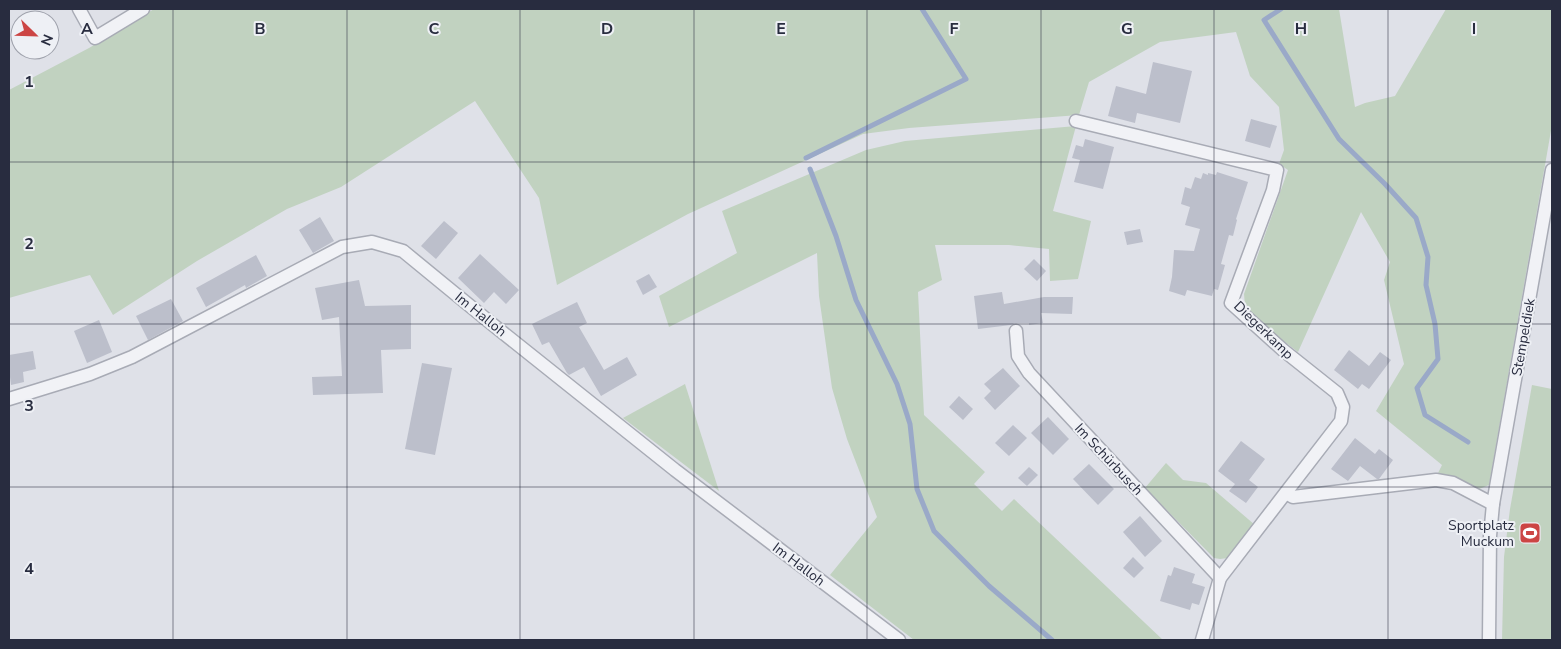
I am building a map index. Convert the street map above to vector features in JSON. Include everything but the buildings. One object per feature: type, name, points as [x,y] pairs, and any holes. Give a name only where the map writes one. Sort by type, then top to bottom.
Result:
[{"type":"street","points":[[79,9],[95,38],[143,9]]},
{"type":"street","name":"Diegerkamp","points":[[1076,121],[1277,170],[1273,190],[1231,303],[1283,350],[1337,394],[1344,407],[1341,421],[1220,578],[1202,640]]},
{"type":"street","name":"Stempeldiek","points":[[1489,640],[1490,536],[1493,504],[1552,170]]},
{"type":"street","name":"Im Halloh","points":[[9,399],[90,374],[132,357],[342,248],[372,242],[403,250],[492,324],[675,470],[899,640]]},
{"type":"street","name":"Im Schürbusch","points":[[1016,331],[1018,356],[1029,373],[1220,578]]},
{"type":"street","points":[[1286,493],[1293,497],[1436,480],[1453,483],[1493,504]]},
{"type":"green space","points":[[154,9],[1339,9],[1355,107],[1395,96],[1446,9],[1552,9],[1552,125],[1489,485],[1479,489],[1454,479],[1437,475],[1442,465],[1376,411],[1404,364],[1384,280],[1390,262],[1361,212],[1298,352],[1253,318],[1245,306],[1244,294],[1288,170],[1279,164],[1284,150],[1279,107],[1250,76],[1236,32],[1160,42],[1089,82],[1079,115],[909,128],[863,134],[688,214],[557,285],[539,198],[475,101],[341,187],[287,209],[197,261],[113,315],[90,275],[9,298],[9,90],[89,48]]},
{"type":"green space","points":[[1076,126],[1053,211],[1091,221],[1078,279],[1050,281],[1049,249],[1009,245],[935,245],[942,280],[918,292],[924,415],[985,472],[974,484],[1002,511],[1014,499],[1163,640],[914,640],[830,575],[877,517],[847,439],[832,388],[819,296],[817,253],[669,327],[659,296],[737,253],[722,211],[866,150],[905,141]]},
{"type":"green space","points":[[685,384],[719,491],[623,418]]},
{"type":"green space","name":"Sportplatz Muckum","points":[[1532,385],[1552,389],[1552,640],[1502,640],[1504,557],[1510,509]]},
{"type":"green space","points":[[1166,463],[1183,480],[1206,483],[1255,525],[1228,558],[1214,558],[1145,488]]},
{"type":"waterway","points":[[806,158],[966,79],[922,9]]},
{"type":"waterway","points":[[1281,9],[1264,20],[1339,139],[1385,184],[1416,218],[1428,257],[1426,285],[1435,324],[1438,359],[1417,388],[1425,415],[1468,442]]},
{"type":"waterway","points":[[810,169],[836,236],[856,300],[897,384],[910,424],[917,489],[934,531],[989,586],[1052,640]]},
{"type":"place","name":"Sportplatz Muckum","points":[[1530,533]]}]
